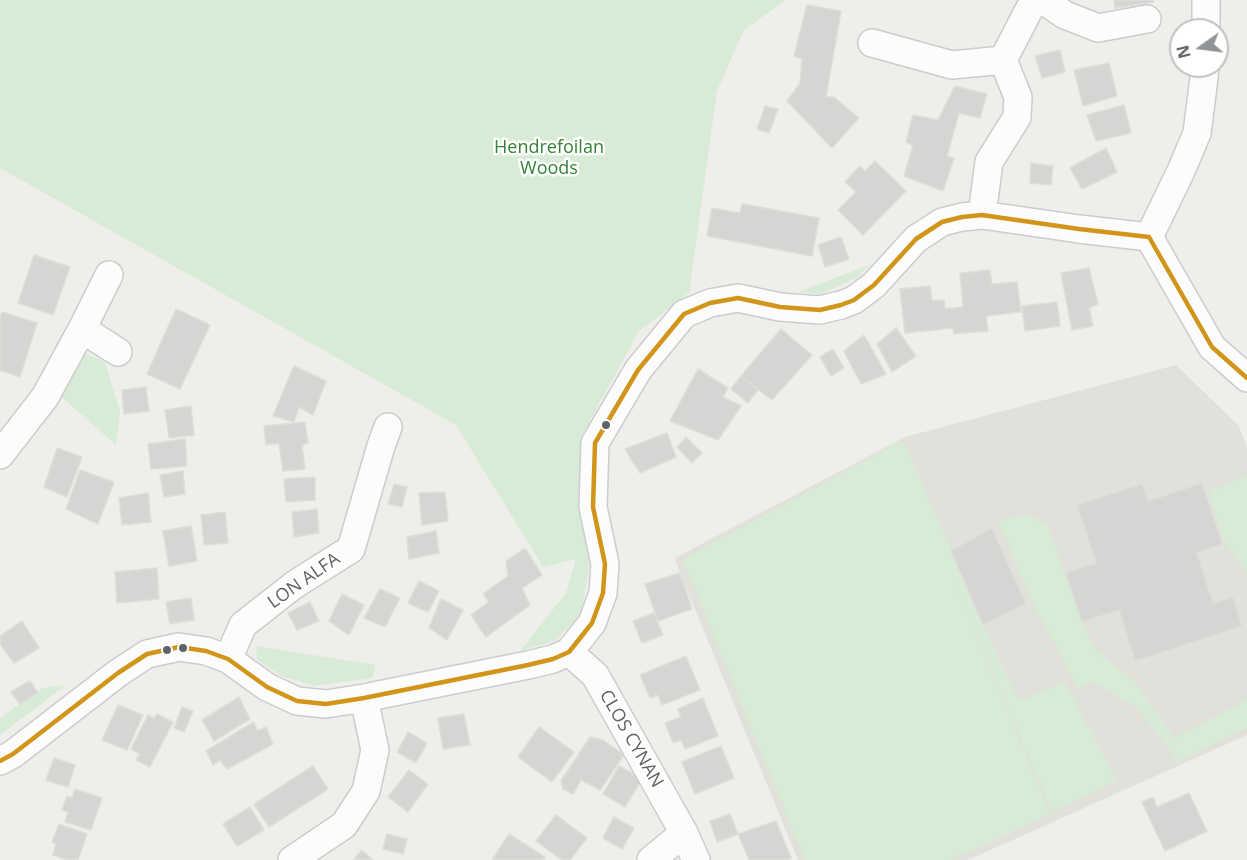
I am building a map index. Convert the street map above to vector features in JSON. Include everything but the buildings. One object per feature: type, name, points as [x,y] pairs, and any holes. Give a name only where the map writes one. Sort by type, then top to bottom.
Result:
[{"type":"street","points":[[1003,60],[1035,0]]},
{"type":"street","points":[[1043,0],[1065,15],[1098,28],[1147,20]]},
{"type":"street","points":[[1206,0],[1206,18]]},
{"type":"street","points":[[872,43],[952,65],[1003,60]]},
{"type":"street","points":[[982,215],[989,162],[1017,117],[1018,97],[1003,60]]},
{"type":"street","points":[[1149,237],[1197,133],[1204,78]]},
{"type":"street","points":[[0,761],[13,754],[118,673],[147,654],[179,647],[206,651],[228,659],[267,687],[297,701],[326,704],[528,665],[553,659],[569,652],[592,623],[603,593],[605,564],[593,507],[595,443],[638,370],[684,314],[710,303],[738,298],[780,307],[820,310],[841,306],[854,300],[874,285],[916,239],[942,222],[962,217],[982,215],[1149,237]]},
{"type":"street","points":[[1149,237],[1212,348],[1247,378]]},
{"type":"street","points":[[0,455],[45,397],[110,275]]},
{"type":"street","points":[[82,329],[118,352]]},
{"type":"street","name":"LON ALFA","points":[[228,659],[243,626],[294,585],[351,549],[388,427]]},
{"type":"street","name":"CLOS CYNAN","points":[[569,652],[595,675],[684,833],[696,860]]},
{"type":"street","points":[[292,860],[345,825],[366,791],[375,750],[364,698]]},
{"type":"street","points":[[651,860],[684,833]]},
{"type":"shaded area","points":[[1176,365],[1239,426],[1247,448],[1247,735],[968,860],[798,860],[675,558],[905,437]]},
{"type":"green space","name":"Hendrefoilan Woods","points":[[0,0],[786,0],[744,30],[717,91],[689,293],[639,331],[581,437],[589,567],[581,616],[554,641],[520,651],[566,593],[576,559],[543,567],[456,425],[0,168]]},
{"type":"green space","points":[[872,264],[856,278],[821,294],[798,292]]},
{"type":"green space","points":[[84,353],[105,362],[120,411],[116,445],[56,392]]},
{"type":"green space","points":[[896,442],[905,443],[983,625],[1019,702],[1064,681],[1117,781],[1052,812],[953,578],[1050,814],[951,860],[805,860],[683,559]]},
{"type":"green space","points":[[1247,476],[1247,572],[1223,539],[1209,491]]},
{"type":"green space","points":[[1028,514],[1047,524],[1082,622],[1096,650],[1136,683],[1174,738],[1247,700],[1247,728],[1178,762],[1138,709],[1093,681],[1078,689],[1032,601],[998,520]]},
{"type":"green space","points":[[256,646],[376,665],[372,678],[315,686],[282,676],[257,660]]},
{"type":"green space","points":[[66,685],[0,735],[0,718],[42,688]]},
{"type":"transit line","points":[[0,761],[13,754],[118,673],[147,654],[179,647],[206,651],[228,659],[267,687],[297,701],[326,704],[528,665],[553,659],[569,652],[592,623],[603,593],[605,564],[593,507],[595,443],[638,370],[684,314],[710,303],[738,298],[780,307],[820,310],[841,305],[854,300],[874,285],[916,239],[942,222],[982,215],[1149,237],[1212,347],[1247,378]]}]
